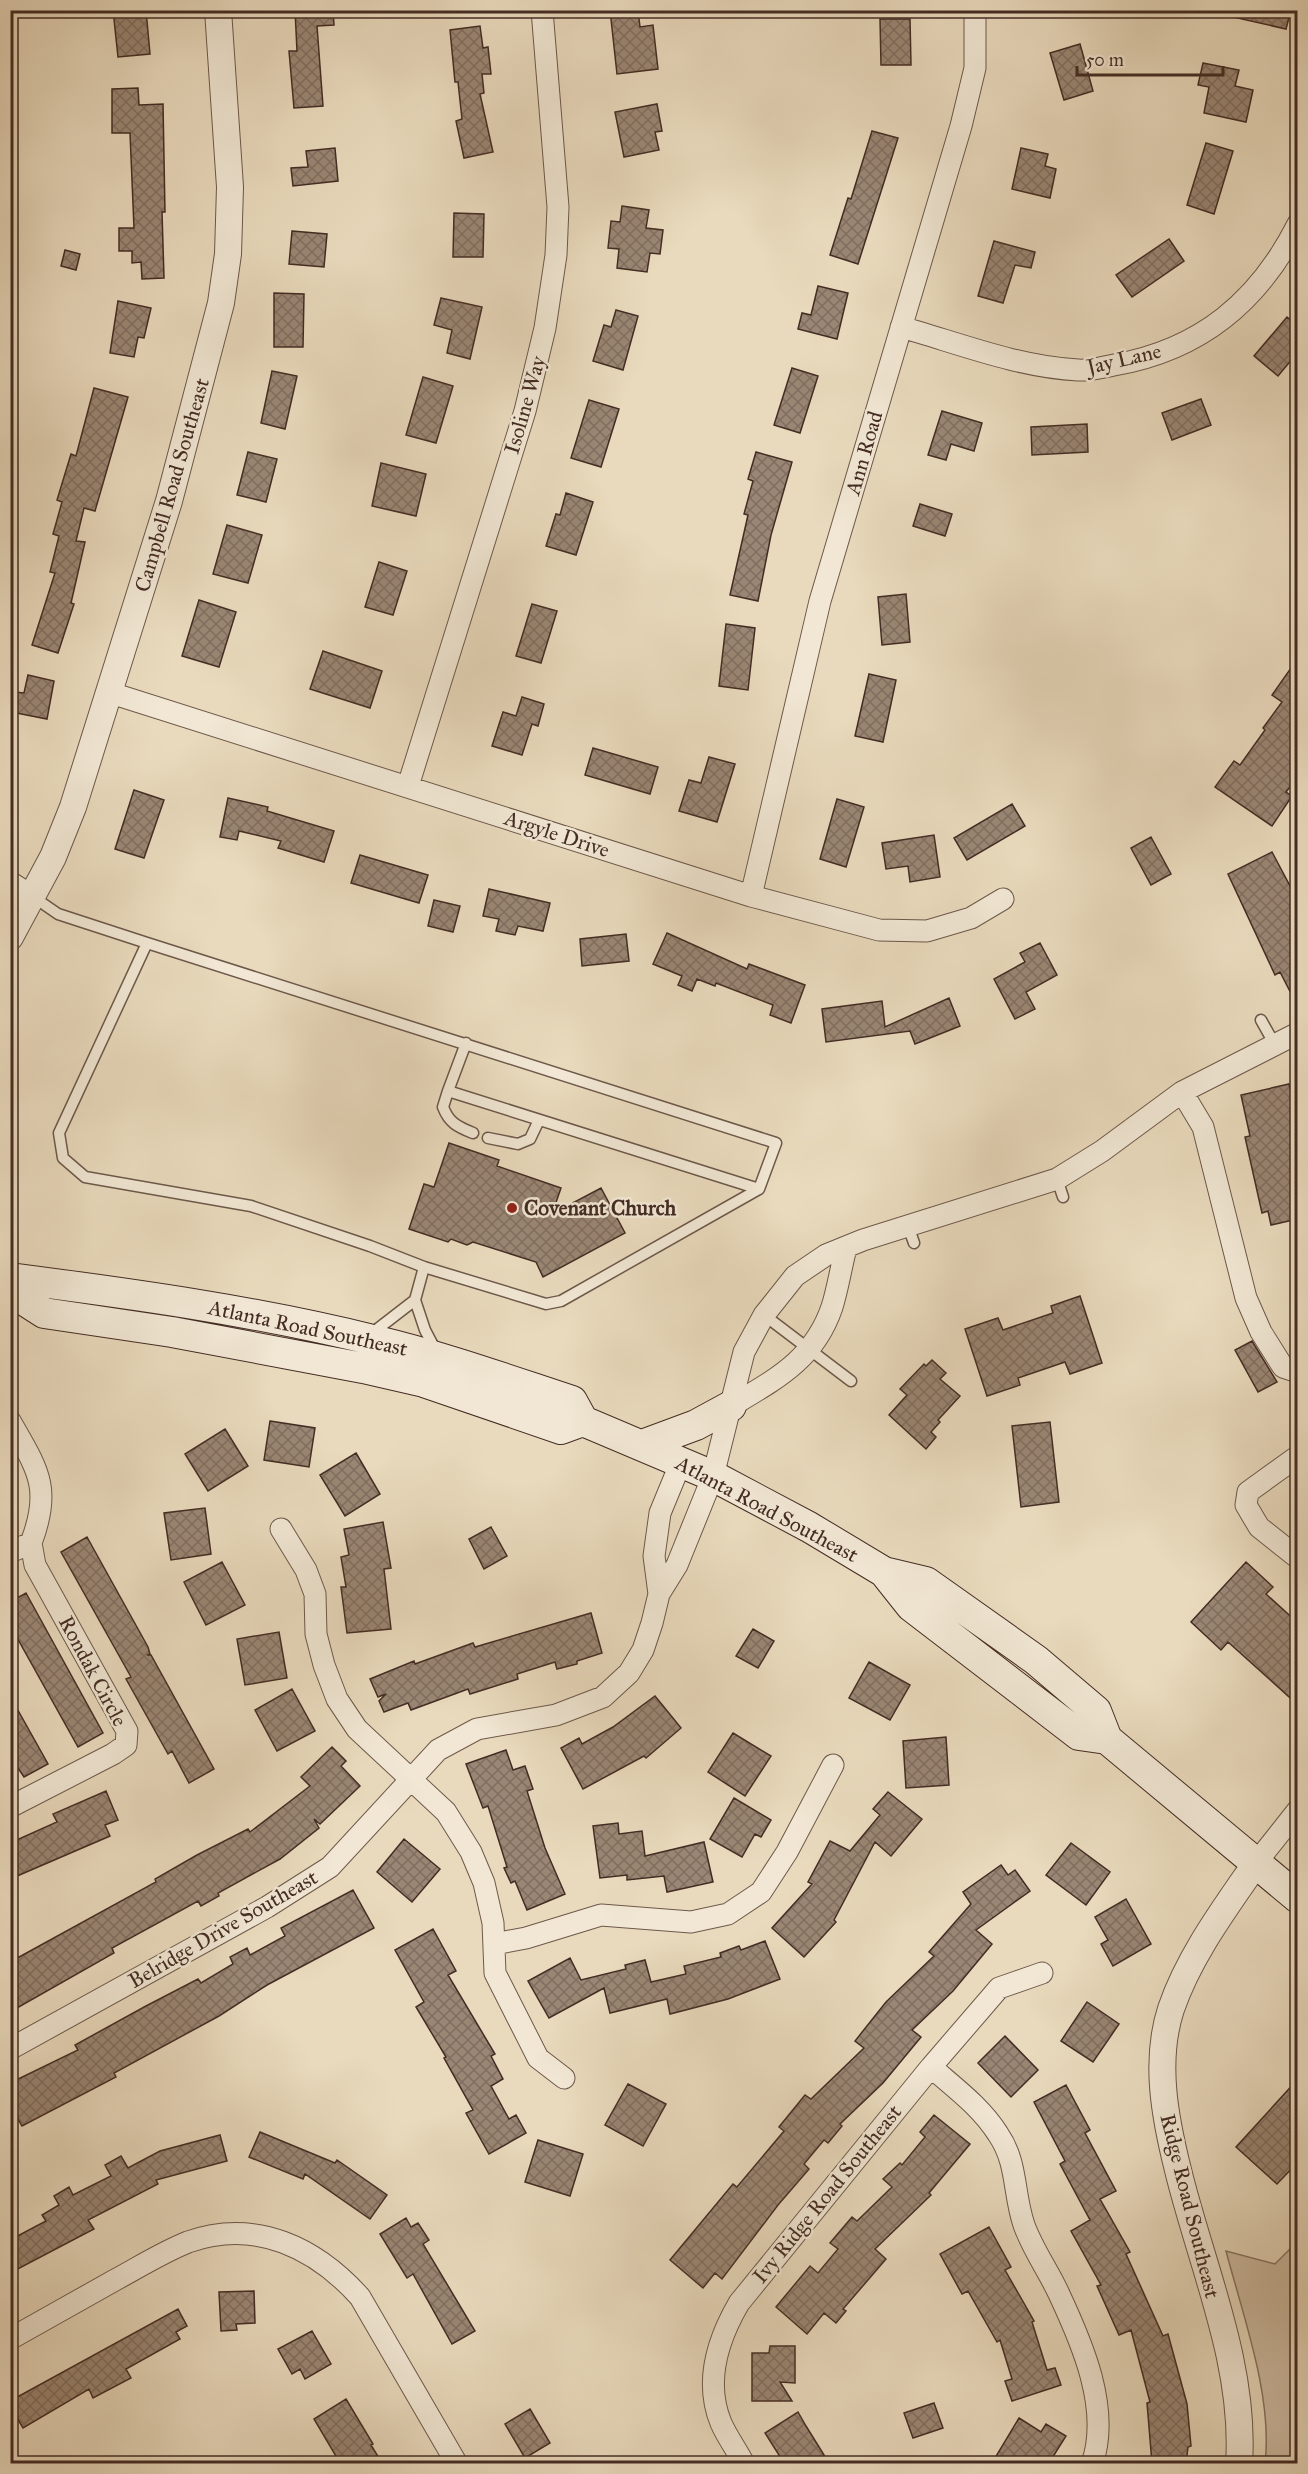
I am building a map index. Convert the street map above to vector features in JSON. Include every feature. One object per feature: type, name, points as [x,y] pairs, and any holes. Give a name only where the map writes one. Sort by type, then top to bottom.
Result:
[{"type":"main road","name":"Atlanta Road Southeast","points":[[12,1289],[53,1283],[185,1303],[366,1338],[439,1357],[573,1401],[583,1421],[713,1476],[809,1527],[884,1572],[926,1582],[1001,1634],[1096,1711],[1107,1739],[1298,1898]]},
{"type":"main road","name":"Atlanta Road Southeast","points":[[12,1289],[44,1313],[278,1351],[424,1382],[561,1429],[583,1421]]},
{"type":"main road","points":[[642,1446],[696,1425],[731,1406]]},
{"type":"street","name":"Campbell Road Southeast","points":[[10,937],[53,857],[73,807],[111,693],[189,433],[221,303],[228,243],[230,187],[218,10]]},
{"type":"street","name":"Isoline Way","points":[[408,786],[525,411],[545,328],[556,255],[558,207],[542,10]]},
{"type":"street","name":"Ann Road","points":[[751,896],[820,601],[975,68],[975,10]]},
{"type":"street","name":"Jay Lane","points":[[901,327],[1014,359],[1080,371],[1134,362],[1183,344],[1223,321],[1261,282],[1285,248],[1298,224]]},
{"type":"street","name":"Argyle Drive","points":[[111,693],[751,896],[879,930],[927,931],[971,918],[1003,899]]},
{"type":"street","points":[[10,882],[32,896]]},
{"type":"street","name":"Belridge Drive Southeast","points":[[10,2049],[267,1907],[330,1867],[351,1847],[438,1750],[477,1729],[556,1715],[603,1697],[629,1673],[643,1650],[659,1594],[677,1565],[713,1476],[744,1352],[764,1315],[795,1276],[826,1255],[846,1248],[911,1235],[1060,1188],[1102,1151],[1182,1092],[1298,1033]]},
{"type":"street","points":[[1182,1092],[1203,1127],[1246,1298],[1261,1332],[1283,1367],[1298,1372]]},
{"type":"street","points":[[731,1406],[794,1366],[811,1350],[833,1306],[846,1248]]},
{"type":"street","points":[[10,1421],[42,1482],[42,1516],[31,1543],[10,1552]]},
{"type":"street","points":[[1298,1456],[1248,1492],[1246,1505],[1259,1527],[1298,1558]]},
{"type":"street","name":"Belridge Drive Southeast","points":[[659,1594],[654,1556],[660,1513],[681,1462]]},
{"type":"street","points":[[281,1529],[306,1570],[315,1594],[316,1634],[324,1665],[337,1699],[357,1729],[446,1812],[471,1852],[484,1883],[493,1923],[495,1973],[538,2058],[564,2078]]},
{"type":"street","name":"Rondak Circle","points":[[10,1807],[126,1745],[127,1731],[35,1565],[31,1543]]},
{"type":"street","points":[[494,1944],[526,1938],[601,1915],[691,1922],[728,1914],[761,1892],[787,1852],[833,1765]]},
{"type":"street","points":[[1256,1863],[1298,1810]]},
{"type":"street","name":"Ridge Road Southeast","points":[[1239,2463],[1237,2403],[1229,2355],[1170,2138],[1162,2060],[1171,2008],[1184,1980],[1218,1920],[1256,1863]]},
{"type":"street","name":"Ivy Ridge Road Southeast","points":[[744,2463],[721,2422],[715,2398],[713,2375],[724,2328],[754,2282],[999,1988],[1042,1973]]},
{"type":"street","points":[[931,2067],[980,2108],[1013,2160],[1019,2209],[1033,2248],[1058,2291],[1075,2330],[1090,2376],[1100,2426],[1092,2463]]},
{"type":"street","points":[[10,2339],[160,2255],[190,2242],[223,2235],[253,2236],[281,2241],[313,2255],[340,2275],[360,2297],[456,2463]]},
{"type":"lane","points":[[32,896],[58,914],[776,1143],[759,1189],[561,1301],[546,1304],[424,1268],[370,1246],[251,1206],[85,1177],[63,1158],[59,1133],[147,943]]},
{"type":"lane","points":[[1261,1020],[1275,1045]]},
{"type":"lane","points":[[466,1043],[443,1107],[447,1117],[454,1125],[473,1133]]},
{"type":"lane","points":[[448,1091],[759,1189]]},
{"type":"lane","points":[[488,1137],[518,1144],[531,1139],[539,1120]]},
{"type":"lane","points":[[424,1268],[415,1300],[425,1330],[439,1357]]},
{"type":"lane","points":[[366,1338],[415,1300]]},
{"type":"lane","points":[[764,1315],[850,1381]]},
{"type":"shaded area","points":[[1297,2242],[1297,2463],[1265,2463],[1265,2411],[1261,2384],[1226,2251],[1275,2264]]},
{"type":"building","points":[[113,10],[146,10],[150,54],[118,57]]},
{"type":"building","points":[[295,10],[333,10],[334,25],[317,26],[323,106],[294,108],[289,51],[297,51]]},
{"type":"building","points":[[610,10],[638,10],[640,27],[653,25],[658,69],[617,74]]},
{"type":"building","points":[[1234,10],[1291,10],[1286,29],[1233,17]]},
{"type":"building","points":[[880,19],[910,19],[911,65],[881,65]]},
{"type":"building","points":[[480,26],[483,48],[488,47],[491,74],[482,74],[484,93],[480,94],[493,152],[464,158],[456,121],[462,119],[458,82],[455,82],[450,30]]},
{"type":"building","points":[[1080,44],[1093,91],[1064,100],[1050,53]]},
{"type":"building","points":[[1203,63],[1239,70],[1235,86],[1253,90],[1246,122],[1204,113],[1209,87],[1198,85]]},
{"type":"building","points":[[138,88],[139,105],[163,104],[164,278],[142,279],[141,262],[132,263],[132,251],[119,251],[119,228],[134,228],[130,133],[112,133],[112,89]]},
{"type":"building","points":[[657,104],[662,131],[655,132],[659,150],[624,157],[615,112]]},
{"type":"building","points":[[872,131],[898,138],[858,264],[830,255],[848,198],[851,199]]},
{"type":"building","points":[[1206,143],[1233,151],[1214,214],[1187,205]]},
{"type":"building","points":[[335,148],[338,181],[293,186],[291,168],[308,167],[306,151]]},
{"type":"building","points":[[1021,148],[1048,154],[1045,166],[1056,169],[1050,198],[1012,189]]},
{"type":"building","points":[[622,206],[649,210],[646,228],[663,230],[660,254],[650,253],[647,272],[617,268],[619,249],[608,248],[611,221],[620,222]]},
{"type":"building","points":[[454,213],[484,214],[483,257],[453,257]]},
{"type":"building","points":[[292,231],[327,234],[324,267],[289,264]]},
{"type":"building","points":[[1169,239],[1184,261],[1132,297],[1116,275]]},
{"type":"building","points":[[994,241],[1035,252],[1031,268],[1015,265],[1003,303],[978,296]]},
{"type":"building","points":[[65,250],[80,254],[76,270],[61,266]]},
{"type":"building","points":[[818,286],[848,293],[837,339],[798,329],[802,313],[811,315]]},
{"type":"building","points":[[274,293],[304,294],[303,347],[274,347]]},
{"type":"building","points":[[441,298],[482,307],[470,359],[447,353],[452,330],[434,325]]},
{"type":"building","points":[[118,301],[151,308],[144,338],[138,337],[134,357],[110,353]]},
{"type":"building","points":[[616,310],[638,316],[623,370],[593,361],[604,325],[611,327]]},
{"type":"building","points":[[1287,317],[1298,326],[1298,352],[1278,376],[1254,356]]},
{"type":"building","points":[[792,368],[818,376],[800,433],[774,425]]},
{"type":"building","points":[[272,371],[297,376],[285,429],[261,423]]},
{"type":"building","points":[[423,377],[453,386],[436,443],[406,435]]},
{"type":"building","points":[[94,388],[128,397],[95,511],[84,508],[76,541],[85,542],[71,603],[74,604],[58,653],[32,645],[55,573],[50,572],[59,536],[53,534],[62,502],[57,500],[71,454],[76,456]]},
{"type":"building","points":[[1201,399],[1211,425],[1172,440],[1162,413]]},
{"type":"building","points":[[589,400],[619,409],[601,467],[571,458]]},
{"type":"building","points":[[942,411],[982,423],[974,451],[951,444],[946,460],[928,455]]},
{"type":"building","points":[[1087,424],[1088,452],[1032,455],[1031,427]]},
{"type":"building","points":[[248,452],[277,459],[266,502],[237,495]]},
{"type":"building","points":[[756,452],[792,462],[771,535],[758,601],[730,595],[748,515],[744,514],[753,481],[748,479]]},
{"type":"building","points":[[381,463],[426,474],[416,516],[372,506]]},
{"type":"building","points":[[566,493],[593,502],[576,555],[546,546],[556,514],[560,515]]},
{"type":"building","points":[[920,504],[952,514],[945,536],[913,526]]},
{"type":"building","points":[[227,525],[262,535],[248,583],[213,574]]},
{"type":"building","points":[[379,562],[407,571],[393,615],[365,607]]},
{"type":"building","points":[[906,594],[910,642],[882,645],[878,597]]},
{"type":"building","points":[[199,600],[236,612],[219,667],[182,656]]},
{"type":"building","points":[[532,604],[557,611],[541,663],[516,656]]},
{"type":"building","points":[[726,624],[755,628],[748,690],[719,686]]},
{"type":"building","points":[[323,651],[382,671],[370,708],[310,689]]},
{"type":"building","points":[[1298,658],[1298,777],[1286,792],[1292,796],[1272,826],[1215,787],[1234,761],[1240,765],[1265,730],[1263,728],[1282,702],[1272,695]]},
{"type":"building","points":[[869,674],[896,680],[883,742],[855,736]]},
{"type":"building","points":[[28,675],[54,681],[47,719],[11,712],[15,692],[24,693]]},
{"type":"building","points":[[522,697],[544,704],[538,726],[532,724],[522,755],[492,746],[503,712],[516,716]]},
{"type":"building","points":[[593,748],[658,767],[650,794],[585,775]]},
{"type":"building","points":[[709,757],[735,764],[717,822],[679,811],[689,780],[701,783]]},
{"type":"building","points":[[134,790],[164,800],[144,858],[115,849]]},
{"type":"building","points":[[228,798],[268,807],[267,811],[334,831],[324,862],[278,848],[281,841],[239,831],[237,840],[220,837]]},
{"type":"building","points":[[837,799],[864,807],[846,867],[820,859]]},
{"type":"building","points":[[1012,804],[1025,826],[967,860],[954,838]]},
{"type":"building","points":[[934,835],[940,877],[910,882],[908,866],[886,869],[882,843]]},
{"type":"building","points":[[1151,837],[1171,874],[1151,885],[1131,848]]},
{"type":"building","points":[[1272,852],[1298,901],[1298,1007],[1280,972],[1275,975],[1228,874]]},
{"type":"building","points":[[360,855],[428,875],[419,903],[351,883]]},
{"type":"building","points":[[489,889],[550,903],[543,931],[518,926],[515,935],[496,931],[499,919],[483,916]]},
{"type":"building","points":[[434,900],[460,906],[453,932],[428,926]]},
{"type":"building","points":[[667,933],[747,969],[749,964],[805,985],[791,1023],[770,1015],[773,1005],[716,983],[715,986],[697,979],[692,991],[678,985],[682,976],[653,964]]},
{"type":"building","points":[[626,934],[629,961],[582,966],[580,939]]},
{"type":"building","points":[[1040,943],[1057,975],[1026,992],[1035,1009],[1015,1019],[994,979],[1025,962],[1020,953]]},
{"type":"building","points":[[949,998],[960,1026],[915,1044],[910,1031],[826,1042],[822,1009],[882,1001],[885,1027]]},
{"type":"building","points":[[1289,1084],[1298,1121],[1298,1219],[1271,1225],[1268,1211],[1262,1213],[1245,1137],[1250,1136],[1241,1095]]},
{"type":"building","points":[[449,1143],[499,1160],[497,1166],[561,1188],[552,1214],[601,1188],[625,1233],[543,1277],[536,1262],[473,1242],[467,1245],[451,1239],[448,1242],[409,1229],[424,1184],[434,1187]]},
{"type":"building","points":[[1080,1296],[1102,1363],[1070,1374],[1065,1362],[1018,1378],[1020,1385],[987,1396],[965,1329],[998,1318],[1003,1330],[1053,1313],[1051,1306]]},
{"type":"building","points":[[1252,1341],[1277,1382],[1258,1392],[1235,1350]]},
{"type":"building","points":[[932,1360],[946,1373],[940,1379],[960,1396],[938,1420],[940,1422],[931,1432],[936,1437],[926,1449],[889,1415],[907,1395],[900,1389],[924,1364],[926,1366]]},
{"type":"building","points":[[270,1421],[315,1428],[309,1467],[264,1460]]},
{"type":"building","points":[[1050,1422],[1059,1502],[1021,1507],[1012,1426]]},
{"type":"building","points":[[225,1429],[248,1466],[208,1491],[185,1454]]},
{"type":"building","points":[[356,1453],[380,1494],[345,1516],[320,1475]]},
{"type":"building","points":[[205,1508],[211,1554],[171,1560],[164,1513]]},
{"type":"building","points":[[383,1522],[391,1568],[384,1569],[391,1629],[347,1633],[341,1587],[346,1587],[341,1557],[349,1555],[344,1529]]},
{"type":"building","points":[[491,1527],[507,1556],[484,1569],[469,1539]]},
{"type":"building","points":[[87,1537],[148,1647],[150,1654],[147,1655],[151,1655],[214,1769],[189,1783],[172,1751],[168,1754],[126,1679],[131,1677],[61,1552]]},
{"type":"building","points":[[222,1562],[245,1605],[206,1625],[184,1582]]},
{"type":"building","points":[[1246,1562],[1273,1587],[1266,1594],[1298,1623],[1298,1705],[1228,1642],[1221,1650],[1191,1622]]},
{"type":"building","points":[[26,1593],[103,1733],[78,1747],[10,1625],[10,1602]]},
{"type":"building","points":[[591,1613],[602,1653],[577,1661],[577,1664],[557,1669],[555,1662],[517,1674],[518,1679],[470,1694],[468,1689],[411,1710],[408,1703],[384,1712],[379,1701],[386,1694],[378,1697],[370,1679],[414,1661],[415,1664],[473,1643],[475,1647]]},
{"type":"building","points":[[753,1629],[774,1641],[758,1668],[736,1656]]},
{"type":"building","points":[[279,1632],[287,1678],[245,1685],[237,1639]]},
{"type":"building","points":[[869,1662],[910,1685],[890,1720],[849,1698]]},
{"type":"building","points":[[292,1689],[315,1731],[277,1751],[255,1710]]},
{"type":"building","points":[[10,1696],[48,1764],[24,1777],[18,1768],[10,1772]]},
{"type":"building","points":[[655,1696],[681,1728],[646,1758],[644,1756],[583,1789],[561,1748],[579,1738],[582,1744],[613,1727]]},
{"type":"building","points":[[733,1733],[771,1756],[745,1796],[708,1772]]},
{"type":"building","points":[[946,1737],[949,1785],[906,1788],[903,1741]]},
{"type":"building","points":[[332,1747],[346,1761],[341,1766],[360,1786],[320,1824],[314,1819],[319,1828],[280,1859],[218,1893],[219,1896],[201,1906],[198,1901],[112,1948],[114,1953],[10,2012],[10,1962],[156,1882],[155,1879],[197,1855],[248,1829],[250,1832],[310,1786],[301,1777]]},
{"type":"building","points":[[506,1750],[513,1770],[525,1766],[533,1789],[527,1791],[545,1848],[565,1894],[527,1910],[515,1881],[511,1883],[504,1868],[507,1867],[488,1806],[483,1808],[466,1764]]},
{"type":"building","points":[[106,1791],[118,1820],[105,1825],[110,1836],[10,1879],[10,1843],[57,1822],[53,1814]]},
{"type":"building","points":[[888,1792],[922,1819],[891,1856],[875,1842],[834,1920],[836,1922],[804,1957],[772,1928],[812,1884],[808,1882],[830,1841],[850,1851],[880,1815],[873,1809]]},
{"type":"building","points":[[734,1798],[771,1820],[761,1837],[755,1834],[742,1857],[710,1839]]},
{"type":"building","points":[[618,1823],[619,1834],[642,1831],[645,1856],[704,1842],[713,1882],[667,1892],[664,1876],[627,1880],[627,1875],[600,1878],[593,1826]]},
{"type":"building","points":[[404,1839],[440,1869],[412,1902],[377,1872]]},
{"type":"building","points":[[1071,1843],[1110,1872],[1086,1905],[1046,1875]]},
{"type":"building","points":[[1001,1865],[1008,1875],[1015,1870],[1030,1891],[976,1930],[992,1944],[953,1991],[912,2030],[921,2037],[883,2083],[840,2124],[842,2126],[828,2143],[824,2140],[804,2164],[809,2169],[778,2205],[722,2279],[715,2273],[703,2288],[670,2260],[733,2184],[737,2187],[784,2131],[779,2127],[805,2095],[811,2099],[864,2048],[855,2041],[886,2002],[934,1956],[929,1952],[971,1904],[963,1892]]},
{"type":"building","points":[[353,1890],[374,1928],[267,1985],[219,2016],[114,2073],[116,2077],[22,2126],[10,2105],[10,2083],[78,2050],[75,2045],[146,2006],[198,1979],[201,1983],[233,1964],[230,1957],[247,1948],[250,1955],[285,1936],[281,1928]]},
{"type":"building","points":[[1126,1899],[1151,1944],[1113,1966],[1101,1944],[1108,1940],[1095,1917]]},
{"type":"building","points":[[433,1929],[456,1971],[448,1975],[495,2054],[491,2056],[503,2079],[491,2086],[509,2119],[516,2115],[526,2133],[489,2154],[466,2113],[473,2110],[444,2058],[446,2057],[416,2007],[424,2002],[395,1950]]},
{"type":"building","points":[[765,1941],[780,1979],[728,1999],[670,2014],[667,1999],[610,2013],[604,1988],[549,2018],[528,1981],[570,1958],[581,1980],[626,1969],[625,1965],[645,1960],[651,1982],[686,1974],[684,1966],[721,1957],[720,1953],[739,1946],[741,1950]]},
{"type":"building","points":[[1087,2002],[1119,2024],[1093,2062],[1061,2041]]},
{"type":"building","points":[[1005,2036],[1038,2070],[1011,2097],[978,2063]]},
{"type":"building","points":[[1298,2079],[1298,2162],[1277,2184],[1236,2147]]},
{"type":"building","points":[[628,2084],[666,2104],[643,2146],[605,2125]]},
{"type":"building","points":[[1066,2085],[1090,2130],[1085,2133],[1116,2191],[1100,2199],[1130,2252],[1126,2254],[1163,2336],[1168,2334],[1187,2404],[1191,2446],[1188,2447],[1186,2463],[1152,2463],[1147,2403],[1150,2402],[1131,2330],[1119,2335],[1097,2286],[1101,2285],[1071,2231],[1090,2220],[1060,2164],[1065,2161],[1034,2102]]},
{"type":"building","points":[[934,2115],[970,2144],[929,2193],[931,2195],[875,2249],[886,2259],[843,2309],[846,2311],[836,2323],[824,2313],[807,2334],[776,2307],[810,2266],[818,2273],[838,2249],[830,2243],[852,2217],[857,2221],[892,2187],[883,2179],[900,2163],[902,2165],[925,2137],[920,2132]]},
{"type":"building","points":[[260,2132],[335,2163],[337,2160],[387,2195],[370,2219],[305,2174],[303,2179],[249,2157]]},
{"type":"building","points":[[220,2135],[227,2161],[156,2180],[158,2184],[88,2220],[94,2229],[10,2273],[10,2240],[46,2221],[42,2215],[59,2205],[54,2196],[69,2187],[73,2195],[111,2176],[105,2165],[121,2156],[128,2168],[160,2151]]},
{"type":"building","points":[[538,2140],[583,2154],[570,2196],[525,2182]]},
{"type":"building","points":[[406,2218],[411,2227],[418,2223],[429,2240],[423,2244],[475,2331],[452,2344],[413,2274],[407,2278],[380,2234]]},
{"type":"building","points":[[989,2227],[1011,2267],[1005,2270],[1034,2321],[1032,2322],[1047,2370],[1055,2368],[1061,2385],[1012,2401],[1005,2381],[1012,2379],[1000,2340],[997,2342],[968,2291],[962,2294],[940,2254]]},
{"type":"building","points":[[254,2291],[255,2323],[236,2324],[237,2330],[221,2331],[219,2292]]},
{"type":"building","points":[[178,2309],[187,2326],[176,2332],[180,2339],[126,2369],[131,2378],[93,2398],[89,2389],[23,2428],[10,2406],[10,2401]]},
{"type":"building","points":[[312,2331],[331,2364],[305,2379],[300,2369],[292,2374],[278,2349]]},
{"type":"building","points":[[770,2346],[795,2346],[795,2383],[780,2382],[792,2401],[752,2401],[752,2353],[769,2353]]},
{"type":"building","points":[[346,2399],[382,2463],[340,2463],[314,2419]]},
{"type":"building","points":[[934,2403],[943,2428],[913,2438],[904,2413]]},
{"type":"building","points":[[530,2409],[550,2443],[525,2458],[505,2424]]},
{"type":"building","points":[[798,2412],[829,2463],[784,2463],[765,2433]]},
{"type":"building","points":[[1019,2418],[1041,2432],[1046,2424],[1066,2436],[1049,2463],[992,2463]]},
{"type":"place","name":"Covenant Church","points":[[512,1208]]}]
